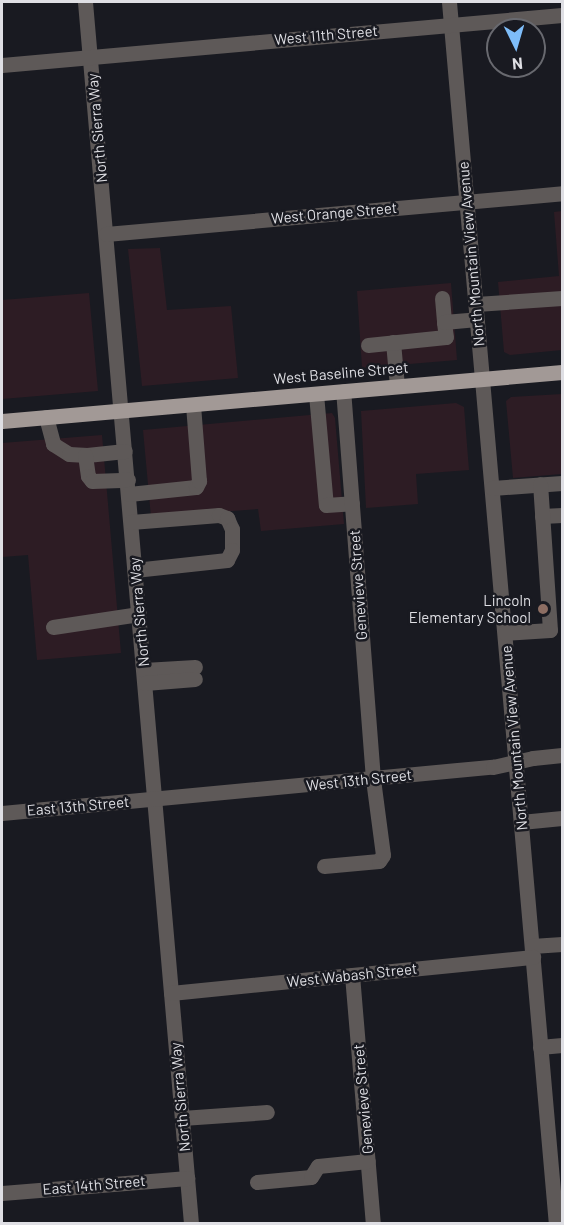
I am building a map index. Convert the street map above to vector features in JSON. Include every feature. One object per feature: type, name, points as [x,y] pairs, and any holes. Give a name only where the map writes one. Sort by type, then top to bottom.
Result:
[{"type":"main road","name":"West Baseline Street","points":[[2,420],[562,372]]},
{"type":"street","name":"North Sierra Way","points":[[85,2],[122,411],[190,1224]]},
{"type":"street","name":"North Mountain View Avenue","points":[[449,2],[556,1224]]},
{"type":"street","name":"West 11th Street","points":[[2,64],[562,15]]},
{"type":"street","name":"West Orange Street","points":[[106,234],[562,193]]},
{"type":"street","points":[[368,345],[446,337],[442,298]]},
{"type":"street","points":[[444,322],[476,311],[562,298]]},
{"type":"street","points":[[393,342],[397,387]]},
{"type":"street","name":"Genevieve Street","points":[[324,866],[379,861],[383,855],[373,778],[343,391]]},
{"type":"street","points":[[316,394],[326,505],[352,503]]},
{"type":"street","points":[[85,455],[88,476],[92,481],[128,487],[196,487],[199,481],[193,405]]},
{"type":"street","points":[[46,417],[53,444],[69,454],[85,455],[125,451]]},
{"type":"street","points":[[492,488],[562,483]]},
{"type":"street","points":[[505,633],[550,630],[540,484]]},
{"type":"street","points":[[542,516],[562,514]]},
{"type":"street","points":[[131,522],[219,515],[227,518],[232,529],[232,550],[227,560],[135,570]]},
{"type":"street","points":[[53,627],[139,614]]},
{"type":"street","points":[[144,677],[195,673]]},
{"type":"street","name":"West 13th Street","points":[[155,800],[493,767],[562,755]]},
{"type":"street","name":"East 13th Street","points":[[2,813],[155,800]]},
{"type":"street","points":[[521,822],[562,819]]},
{"type":"street","name":"West Wabash Street","points":[[171,993],[352,975],[532,952],[562,944]]},
{"type":"street","name":"Genevieve Street","points":[[352,975],[373,1224]]},
{"type":"street","points":[[540,1047],[562,1045]]},
{"type":"street","points":[[182,1118],[267,1112]]},
{"type":"street","points":[[257,1182],[311,1177],[318,1166],[368,1161]]},
{"type":"street","name":"East 14th Street","points":[[2,1193],[187,1178]]},
{"type":"shaded area","points":[[562,211],[562,350],[510,355],[504,352],[498,282],[559,276],[554,212]]},
{"type":"shaded area","points":[[160,248],[167,310],[231,306],[238,378],[142,386],[128,249]]},
{"type":"shaded area","points":[[451,283],[457,360],[362,368],[357,291]]},
{"type":"shaded area","points":[[89,293],[98,391],[2,399],[2,300]]},
{"type":"shaded area","points":[[562,394],[562,474],[513,478],[506,401],[511,397]]},
{"type":"shaded area","points":[[456,403],[464,407],[469,470],[416,474],[418,504],[366,508],[361,411]]},
{"type":"shaded area","points":[[332,413],[335,418],[344,524],[261,531],[258,509],[151,517],[143,430]]},
{"type":"shaded area","points":[[102,435],[121,653],[37,660],[28,555],[2,557],[2,443]]},
{"type":"place","name":"Lincoln Elementary School","points":[[543,609]]}]
